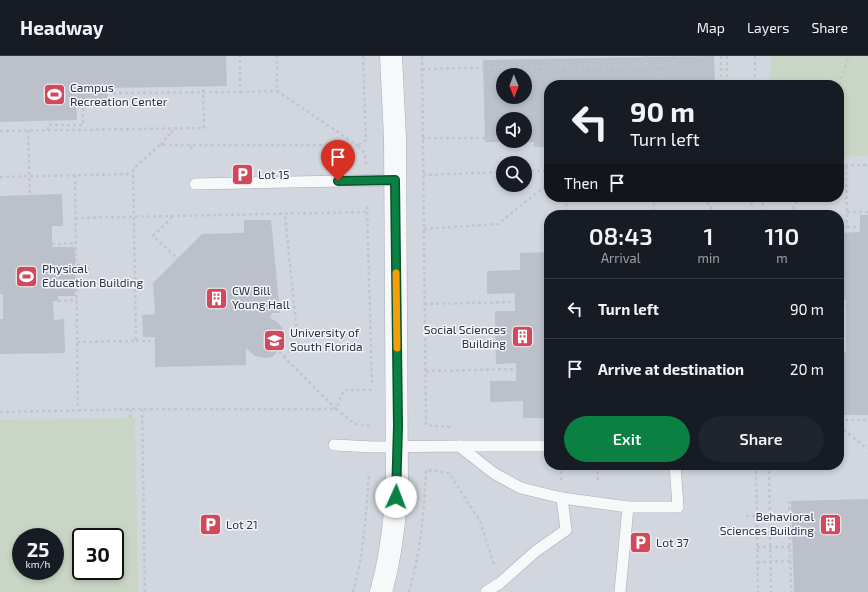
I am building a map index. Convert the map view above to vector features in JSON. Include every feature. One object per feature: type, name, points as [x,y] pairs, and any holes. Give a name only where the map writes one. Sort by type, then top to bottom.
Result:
[{"type":"street","points":[[381,592],[387,572],[395,523],[397,447],[395,180],[391,56]]},
{"type":"lane","points":[[195,184],[395,180]]},
{"type":"lane","points":[[334,445],[397,447],[544,446]]},
{"type":"lane","points":[[459,446],[495,474],[521,488],[562,498],[628,508],[678,507],[675,470]]},
{"type":"lane","points":[[486,592],[500,583],[536,551],[566,530],[562,498]]},
{"type":"lane","points":[[620,592],[628,508]]},
{"type":"path","points":[[240,56],[240,92]]},
{"type":"path","points":[[363,56],[366,140],[357,146],[365,153],[366,169]]},
{"type":"path","points":[[422,56],[426,425],[443,426]]},
{"type":"path","points":[[647,56],[647,64]]},
{"type":"path","points":[[422,69],[661,63],[673,64],[673,56]]},
{"type":"path","points":[[720,56],[721,80]]},
{"type":"path","points":[[727,56],[727,80]]},
{"type":"path","points":[[755,56],[755,80]]},
{"type":"path","points":[[841,80],[849,56]]},
{"type":"path","points":[[661,63],[662,80]]},
{"type":"path","points":[[0,131],[204,128],[203,86]]},
{"type":"path","points":[[48,130],[48,125],[83,125],[83,104],[114,105],[114,93],[277,91]]},
{"type":"path","points":[[160,146],[168,135],[172,135],[172,128]]},
{"type":"path","points":[[28,130],[30,195]]},
{"type":"path","points":[[532,137],[544,137]]},
{"type":"path","points":[[422,138],[496,138]]},
{"type":"path","points":[[191,149],[192,144]]},
{"type":"path","points":[[860,227],[847,227],[846,166],[868,166]]},
{"type":"path","points":[[532,172],[544,171]]},
{"type":"path","points":[[423,175],[496,172]]},
{"type":"path","points":[[0,177],[133,174]]},
{"type":"path","points":[[75,175],[78,410]]},
{"type":"path","points":[[424,229],[498,224],[544,188]]},
{"type":"path","points":[[367,206],[372,397]]},
{"type":"path","points":[[75,218],[208,214],[285,215],[367,212]]},
{"type":"path","points":[[846,212],[868,212]]},
{"type":"path","points":[[284,357],[298,342],[285,215]]},
{"type":"path","points":[[173,216],[153,236],[178,259]]},
{"type":"path","points":[[52,244],[76,243]]},
{"type":"path","points":[[75,270],[88,270],[87,265],[77,265]]},
{"type":"path","points":[[58,301],[76,300]]},
{"type":"path","points":[[424,304],[515,302]]},
{"type":"path","points":[[136,341],[155,341]]},
{"type":"path","points":[[279,352],[336,409],[355,424],[373,427],[373,422]]},
{"type":"path","points":[[426,371],[516,369]]},
{"type":"path","points":[[336,409],[344,390],[372,390]]},
{"type":"path","points":[[0,412],[142,409],[336,409]]},
{"type":"path","points":[[142,409],[145,592]]},
{"type":"path","points":[[130,410],[130,418]]},
{"type":"path","points":[[844,420],[867,420]]},
{"type":"path","points":[[844,430],[868,448]]},
{"type":"path","points":[[409,592],[424,519],[426,470],[449,473],[480,521],[500,583]]},
{"type":"path","points":[[561,470],[561,480]]},
{"type":"path","points":[[598,470],[598,482]]},
{"type":"path","points":[[756,470],[758,592]]},
{"type":"path","points":[[769,470],[771,592]]},
{"type":"path","points":[[353,592],[366,510],[369,473]]},
{"type":"path","points":[[789,501],[792,547],[791,592]]},
{"type":"path","points":[[746,516],[756,516]]},
{"type":"path","points":[[757,547],[792,547]]},
{"type":"path","points":[[757,562],[792,561]]},
{"type":"shaded area","name":"University of South Florida","points":[[0,56],[868,56],[868,592],[0,592]]},
{"type":"green space","points":[[771,56],[868,56],[868,155],[844,157],[844,80],[769,80]]},
{"type":"green space","points":[[135,418],[138,592],[0,592],[0,420]]},
{"type":"building","name":"Campus Recreation Center","points":[[0,56],[226,56],[227,86],[108,88],[108,103],[76,103],[77,120],[0,122]]},
{"type":"building","points":[[714,56],[715,80],[544,80],[544,147],[534,147],[534,142],[532,142],[532,112],[496,112],[496,142],[485,142],[483,60]]},
{"type":"building","name":"Physical Education Building","points":[[62,194],[63,226],[52,226],[52,247],[75,247],[75,296],[58,296],[58,301],[53,301],[54,320],[64,319],[65,353],[0,354],[0,319],[3,319],[3,294],[0,294],[0,196]]},
{"type":"building","points":[[860,215],[868,215],[868,415],[844,415],[846,300],[844,300],[844,233],[860,232]]},
{"type":"building","name":"CW Bill Young Hall","points":[[244,220],[271,220],[280,313],[272,313],[270,318],[282,327],[284,337],[281,349],[272,357],[265,358],[255,356],[246,348],[246,365],[155,367],[155,337],[143,337],[142,315],[155,314],[153,283],[202,234],[244,233]]},
{"type":"building","name":"Social Sciences Building","points":[[544,252],[544,418],[523,418],[523,401],[490,402],[490,381],[516,381],[516,363],[496,364],[495,311],[515,311],[515,293],[487,294],[487,271],[520,270],[520,253]]},
{"type":"building","name":"Behavioral Sciences Building","points":[[868,499],[868,592],[794,592],[791,501]]},
{"type":"slow traffic","points":[[396,273],[397,348]]},
{"type":"place","name":"Campus Recreation Center","points":[[54,95]]},
{"type":"place","name":"Lot 15","points":[[243,175]]},
{"type":"place","name":"Physical Education Building","points":[[27,276]]},
{"type":"place","name":"CW Bill Young Hall","points":[[216,298]]},
{"type":"place","name":"Social Sciences Building","points":[[522,337]]},
{"type":"place","name":"University of South Florida","points":[[274,340]]},
{"type":"place","name":"Behavioral Sciences Building","points":[[830,524]]},
{"type":"place","name":"Lot 21","points":[[211,525]]},
{"type":"place","name":"Lot 37","points":[[641,543]]},
{"type":"route","points":[[338,181],[395,180],[398,426],[396,497]]}]
